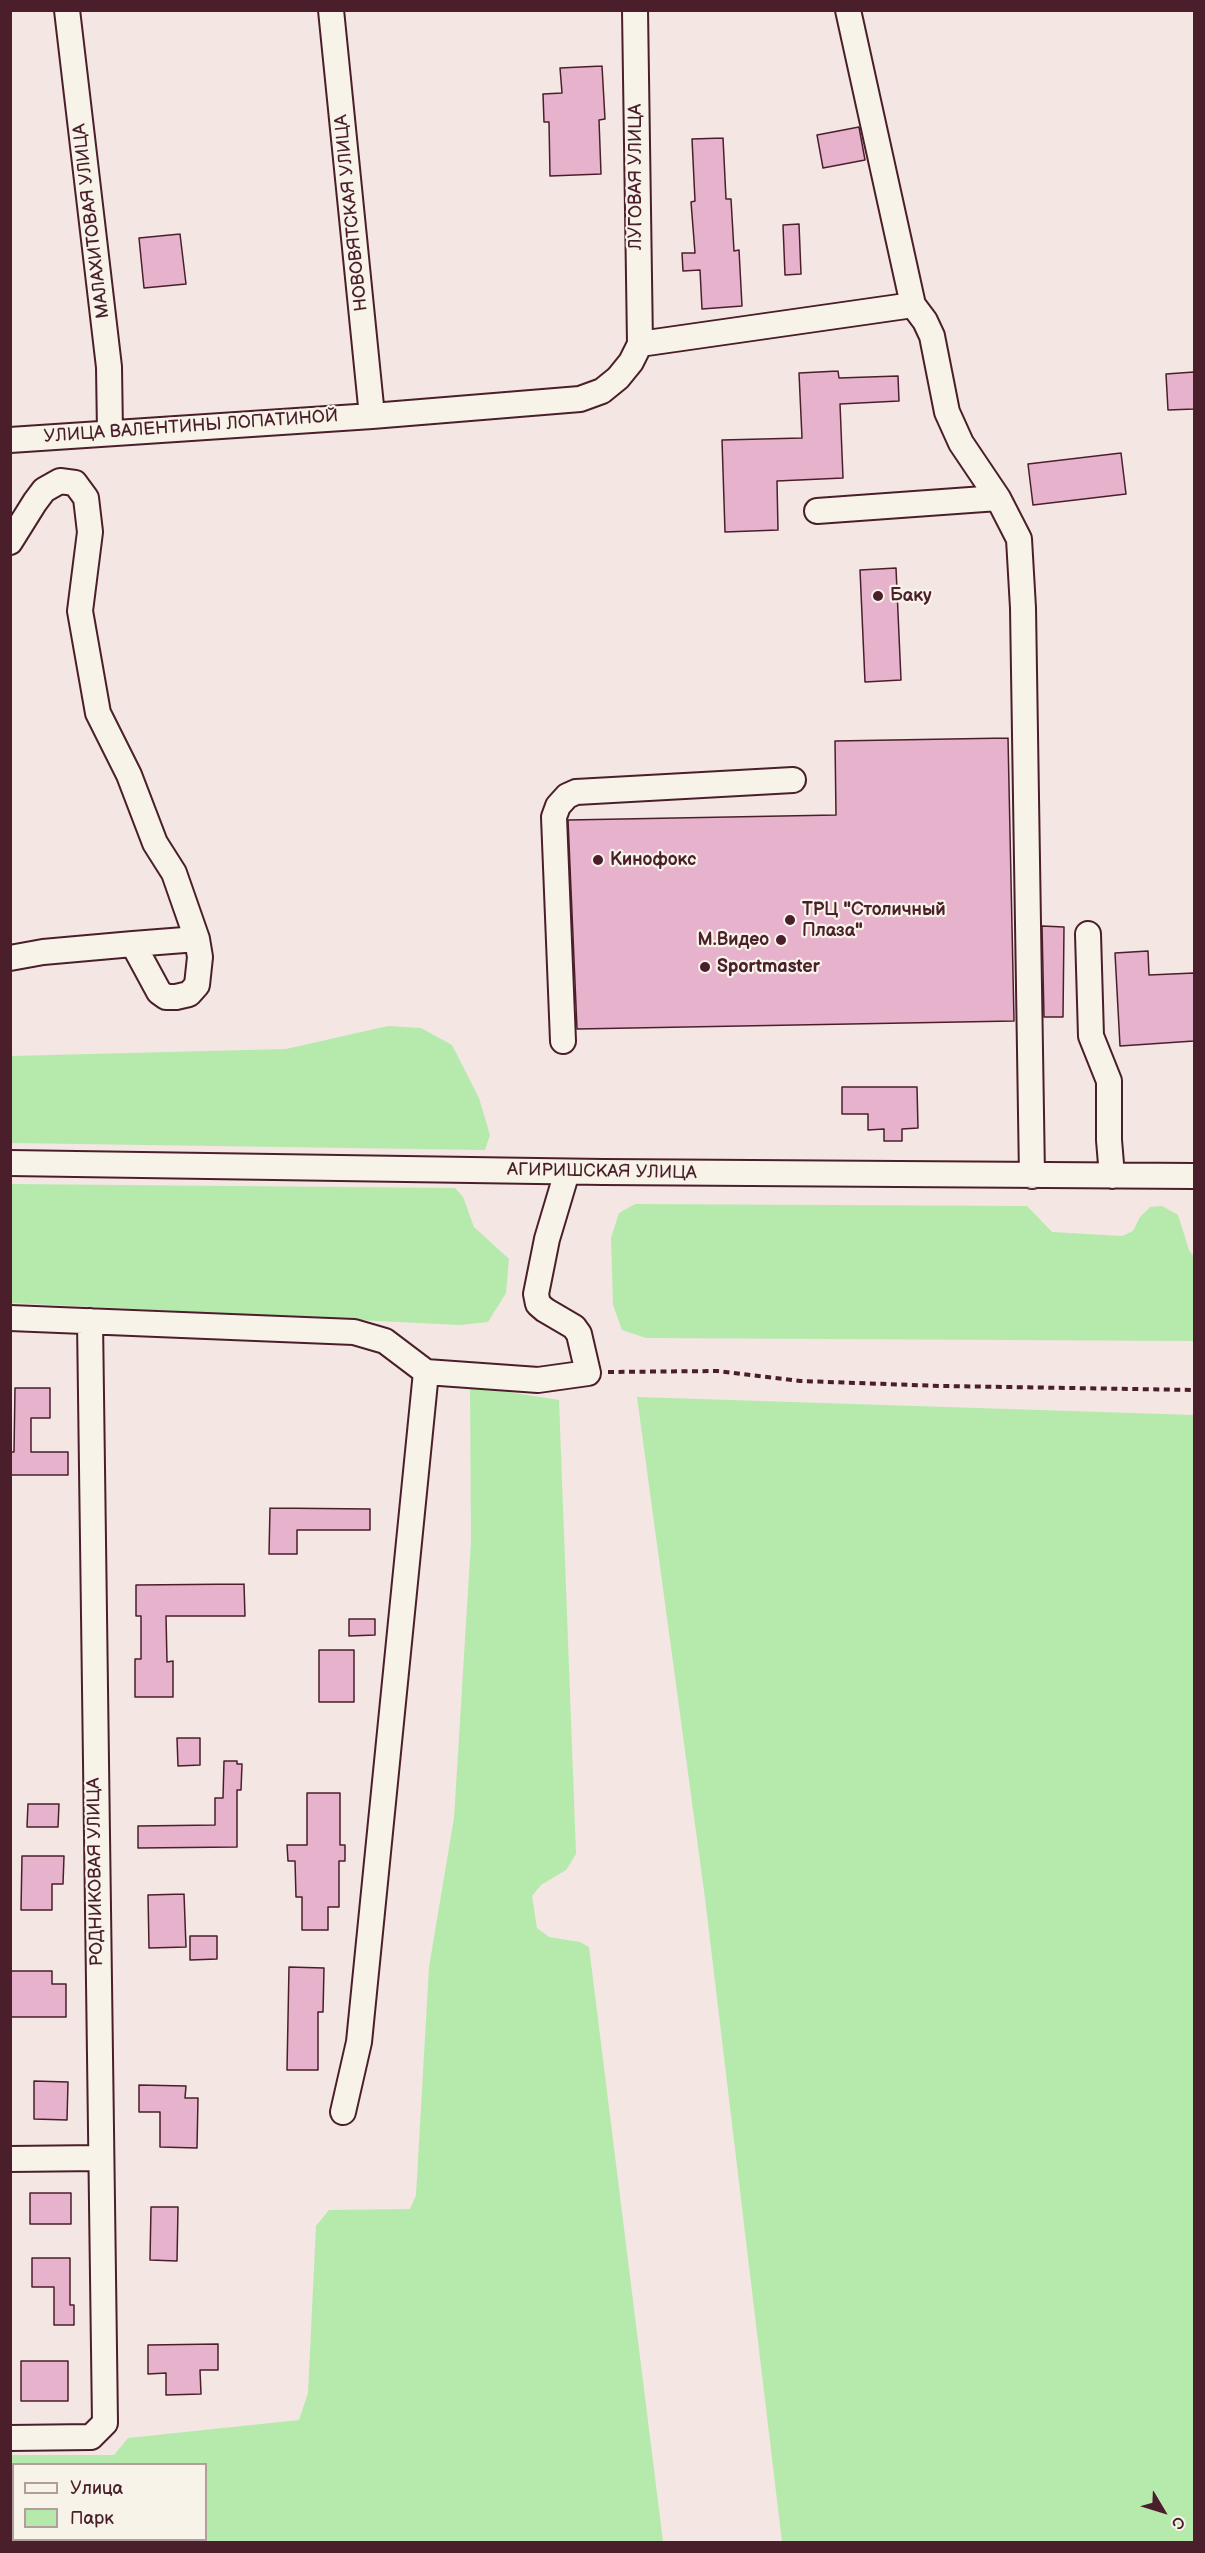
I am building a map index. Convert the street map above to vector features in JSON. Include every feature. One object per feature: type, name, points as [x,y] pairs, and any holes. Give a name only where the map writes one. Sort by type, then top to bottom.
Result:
[{"type":"street","name":"МАЛАХИТОВАЯ УЛИЦА","points":[[67,10],[109,367],[110,433]]},
{"type":"street","name":"НОВОВЯТСКАЯ УЛИЦА","points":[[331,10],[372,416]]},
{"type":"street","name":"ЛУГОВАЯ УЛИЦА","points":[[634,10],[640,344]]},
{"type":"street","points":[[848,10],[913,305],[925,321],[932,336],[947,412],[962,443],[998,498],[1019,539],[1023,608],[1032,1176]]},
{"type":"street","points":[[640,344],[913,305]]},
{"type":"street","name":"УЛИЦА ВАЛЕНТИНЫ ЛОПАТИНОЙ","points":[[10,440],[372,416],[580,399],[602,392],[618,378],[631,362],[640,344]]},
{"type":"street","points":[[10,542],[34,502],[44,490],[60,481],[75,483],[86,498],[90,532],[80,611],[98,713],[129,775],[155,843],[174,873],[197,939],[200,957],[197,985],[189,994],[166,997],[159,992],[132,945]]},
{"type":"street","points":[[817,511],[998,498]]},
{"type":"street","points":[[563,1041],[554,817],[558,806],[567,796],[576,792],[793,780]]},
{"type":"street","points":[[1088,934],[1091,1036],[1109,1081],[1109,1140],[1112,1176]]},
{"type":"street","points":[[10,958],[44,952],[197,939]]},
{"type":"street","name":"АГИРИШСКАЯ УЛИЦА","points":[[10,1163],[567,1172],[1194,1176]]},
{"type":"street","points":[[10,1318],[354,1332],[385,1341],[426,1372],[538,1380],[588,1373],[579,1334],[569,1324],[538,1304],[536,1294],[547,1239],[567,1172]]},
{"type":"street","name":"РОДНИКОВАЯ УЛИЦА","points":[[10,2438],[91,2437],[105,2423],[99,2158],[90,1321]]},
{"type":"street","points":[[343,2112],[358,2042],[426,1372]]},
{"type":"street","points":[[10,2158],[99,2158]]},
{"type":"path","points":[[588,1373],[717,1371],[800,1381],[1107,1390],[1194,1390]]},
{"type":"green space","points":[[388,1026],[421,1028],[452,1045],[479,1098],[490,1135],[485,1150],[11,1143],[11,1056],[286,1049]]},
{"type":"green space","points":[[11,1184],[455,1188],[463,1197],[474,1227],[509,1259],[506,1293],[488,1322],[460,1325],[11,1303]]},
{"type":"green space","points":[[635,1204],[1027,1206],[1052,1232],[1122,1236],[1133,1231],[1140,1217],[1150,1207],[1162,1206],[1178,1215],[1189,1250],[1194,1257],[1194,1341],[646,1338],[622,1330],[613,1305],[611,1238],[619,1213]]},
{"type":"green space","points":[[470,1386],[559,1400],[576,1854],[566,1870],[541,1885],[532,1896],[537,1928],[549,1937],[580,1942],[589,1947],[663,2542],[11,2542],[10,2455],[114,2455],[128,2438],[299,2420],[308,2393],[316,2226],[329,2210],[410,2209],[416,2195],[429,1967],[454,1818],[471,1542]]},
{"type":"green space","points":[[637,1397],[1194,1415],[1194,2542],[782,2542],[705,1898]]},
{"type":"building","points":[[602,66],[605,119],[599,120],[601,174],[550,176],[549,122],[544,122],[543,94],[562,93],[560,68]]},
{"type":"building","points":[[859,127],[865,160],[823,168],[817,135]]},
{"type":"building","points":[[723,138],[726,199],[731,199],[734,251],[739,250],[742,306],[702,309],[700,270],[683,271],[682,253],[695,253],[691,202],[695,201],[692,139]]},
{"type":"building","points":[[799,224],[801,274],[785,275],[783,225]]},
{"type":"building","points":[[180,234],[186,284],[144,288],[139,238]]},
{"type":"building","points":[[838,371],[839,378],[898,376],[899,401],[840,404],[843,478],[777,481],[778,530],[725,532],[722,440],[802,438],[799,373]]},
{"type":"building","points":[[1194,372],[1194,409],[1168,410],[1166,374]]},
{"type":"building","points":[[1121,453],[1126,494],[1033,505],[1028,464]]},
{"type":"building","points":[[896,568],[901,680],[865,682],[860,570]]},
{"type":"building","name":"ТРЦ \"Столичный Плаза\"","points":[[1008,738],[1014,1021],[577,1029],[568,820],[836,815],[835,741]]},
{"type":"building","points":[[1042,926],[1064,927],[1063,1017],[1044,1017]]},
{"type":"building","points":[[1148,951],[1149,975],[1194,973],[1194,1041],[1120,1046],[1115,953]]},
{"type":"building","points":[[842,1087],[917,1087],[918,1128],[902,1129],[902,1141],[884,1141],[884,1129],[868,1130],[868,1114],[842,1114]]},
{"type":"building","points":[[15,1388],[50,1388],[50,1418],[31,1418],[31,1452],[68,1452],[68,1475],[10,1475],[10,1452],[14,1452]]},
{"type":"building","points":[[270,1508],[370,1509],[370,1530],[297,1530],[297,1554],[269,1554]]},
{"type":"building","points":[[244,1584],[245,1616],[166,1616],[167,1662],[173,1661],[173,1697],[135,1697],[135,1659],[141,1659],[141,1616],[136,1616],[136,1585]]},
{"type":"building","points":[[349,1619],[375,1619],[375,1635],[349,1636]]},
{"type":"building","points":[[319,1650],[354,1650],[354,1702],[319,1702]]},
{"type":"building","points":[[177,1738],[200,1738],[200,1765],[178,1766]]},
{"type":"building","points":[[224,1761],[237,1761],[237,1764],[242,1764],[241,1790],[237,1790],[237,1847],[138,1848],[138,1826],[215,1825],[215,1798],[223,1798]]},
{"type":"building","points":[[307,1793],[340,1793],[340,1845],[345,1845],[345,1861],[339,1861],[339,1907],[328,1907],[328,1930],[302,1930],[302,1897],[296,1897],[295,1861],[288,1861],[287,1845],[307,1845]]},
{"type":"building","points":[[28,1804],[59,1804],[58,1827],[27,1827]]},
{"type":"building","points":[[22,1856],[64,1856],[63,1884],[52,1884],[52,1910],[21,1910]]},
{"type":"building","points":[[184,1894],[186,1947],[149,1948],[148,1895]]},
{"type":"building","points":[[190,1936],[217,1936],[217,1959],[190,1960]]},
{"type":"building","points":[[289,1967],[324,1968],[323,2012],[318,2012],[318,2070],[287,2070]]},
{"type":"building","points":[[10,1971],[52,1971],[52,1984],[66,1984],[66,2017],[10,2017]]},
{"type":"building","points":[[34,2081],[68,2082],[67,2120],[34,2119]]},
{"type":"building","points":[[139,2085],[186,2086],[185,2098],[198,2098],[197,2148],[160,2147],[160,2112],[139,2112]]},
{"type":"building","points":[[30,2193],[71,2193],[71,2224],[30,2224]]},
{"type":"building","points":[[151,2207],[178,2207],[177,2261],[150,2260]]},
{"type":"building","points":[[32,2258],[70,2258],[70,2305],[74,2305],[74,2325],[54,2325],[54,2287],[32,2287]]},
{"type":"building","points":[[218,2344],[218,2370],[200,2370],[201,2394],[166,2395],[166,2373],[148,2374],[148,2345]]},
{"type":"building","points":[[21,2361],[68,2361],[68,2401],[21,2401]]},
{"type":"place","name":"Баку","points":[[878,596]]},
{"type":"place","name":"Кинофокс","points":[[598,860]]},
{"type":"place","name":"ТРЦ \"Столичный Плаза\"","points":[[790,920]]},
{"type":"place","name":"М.Видео","points":[[781,940]]},
{"type":"place","name":"Sportmaster","points":[[705,967]]}]
